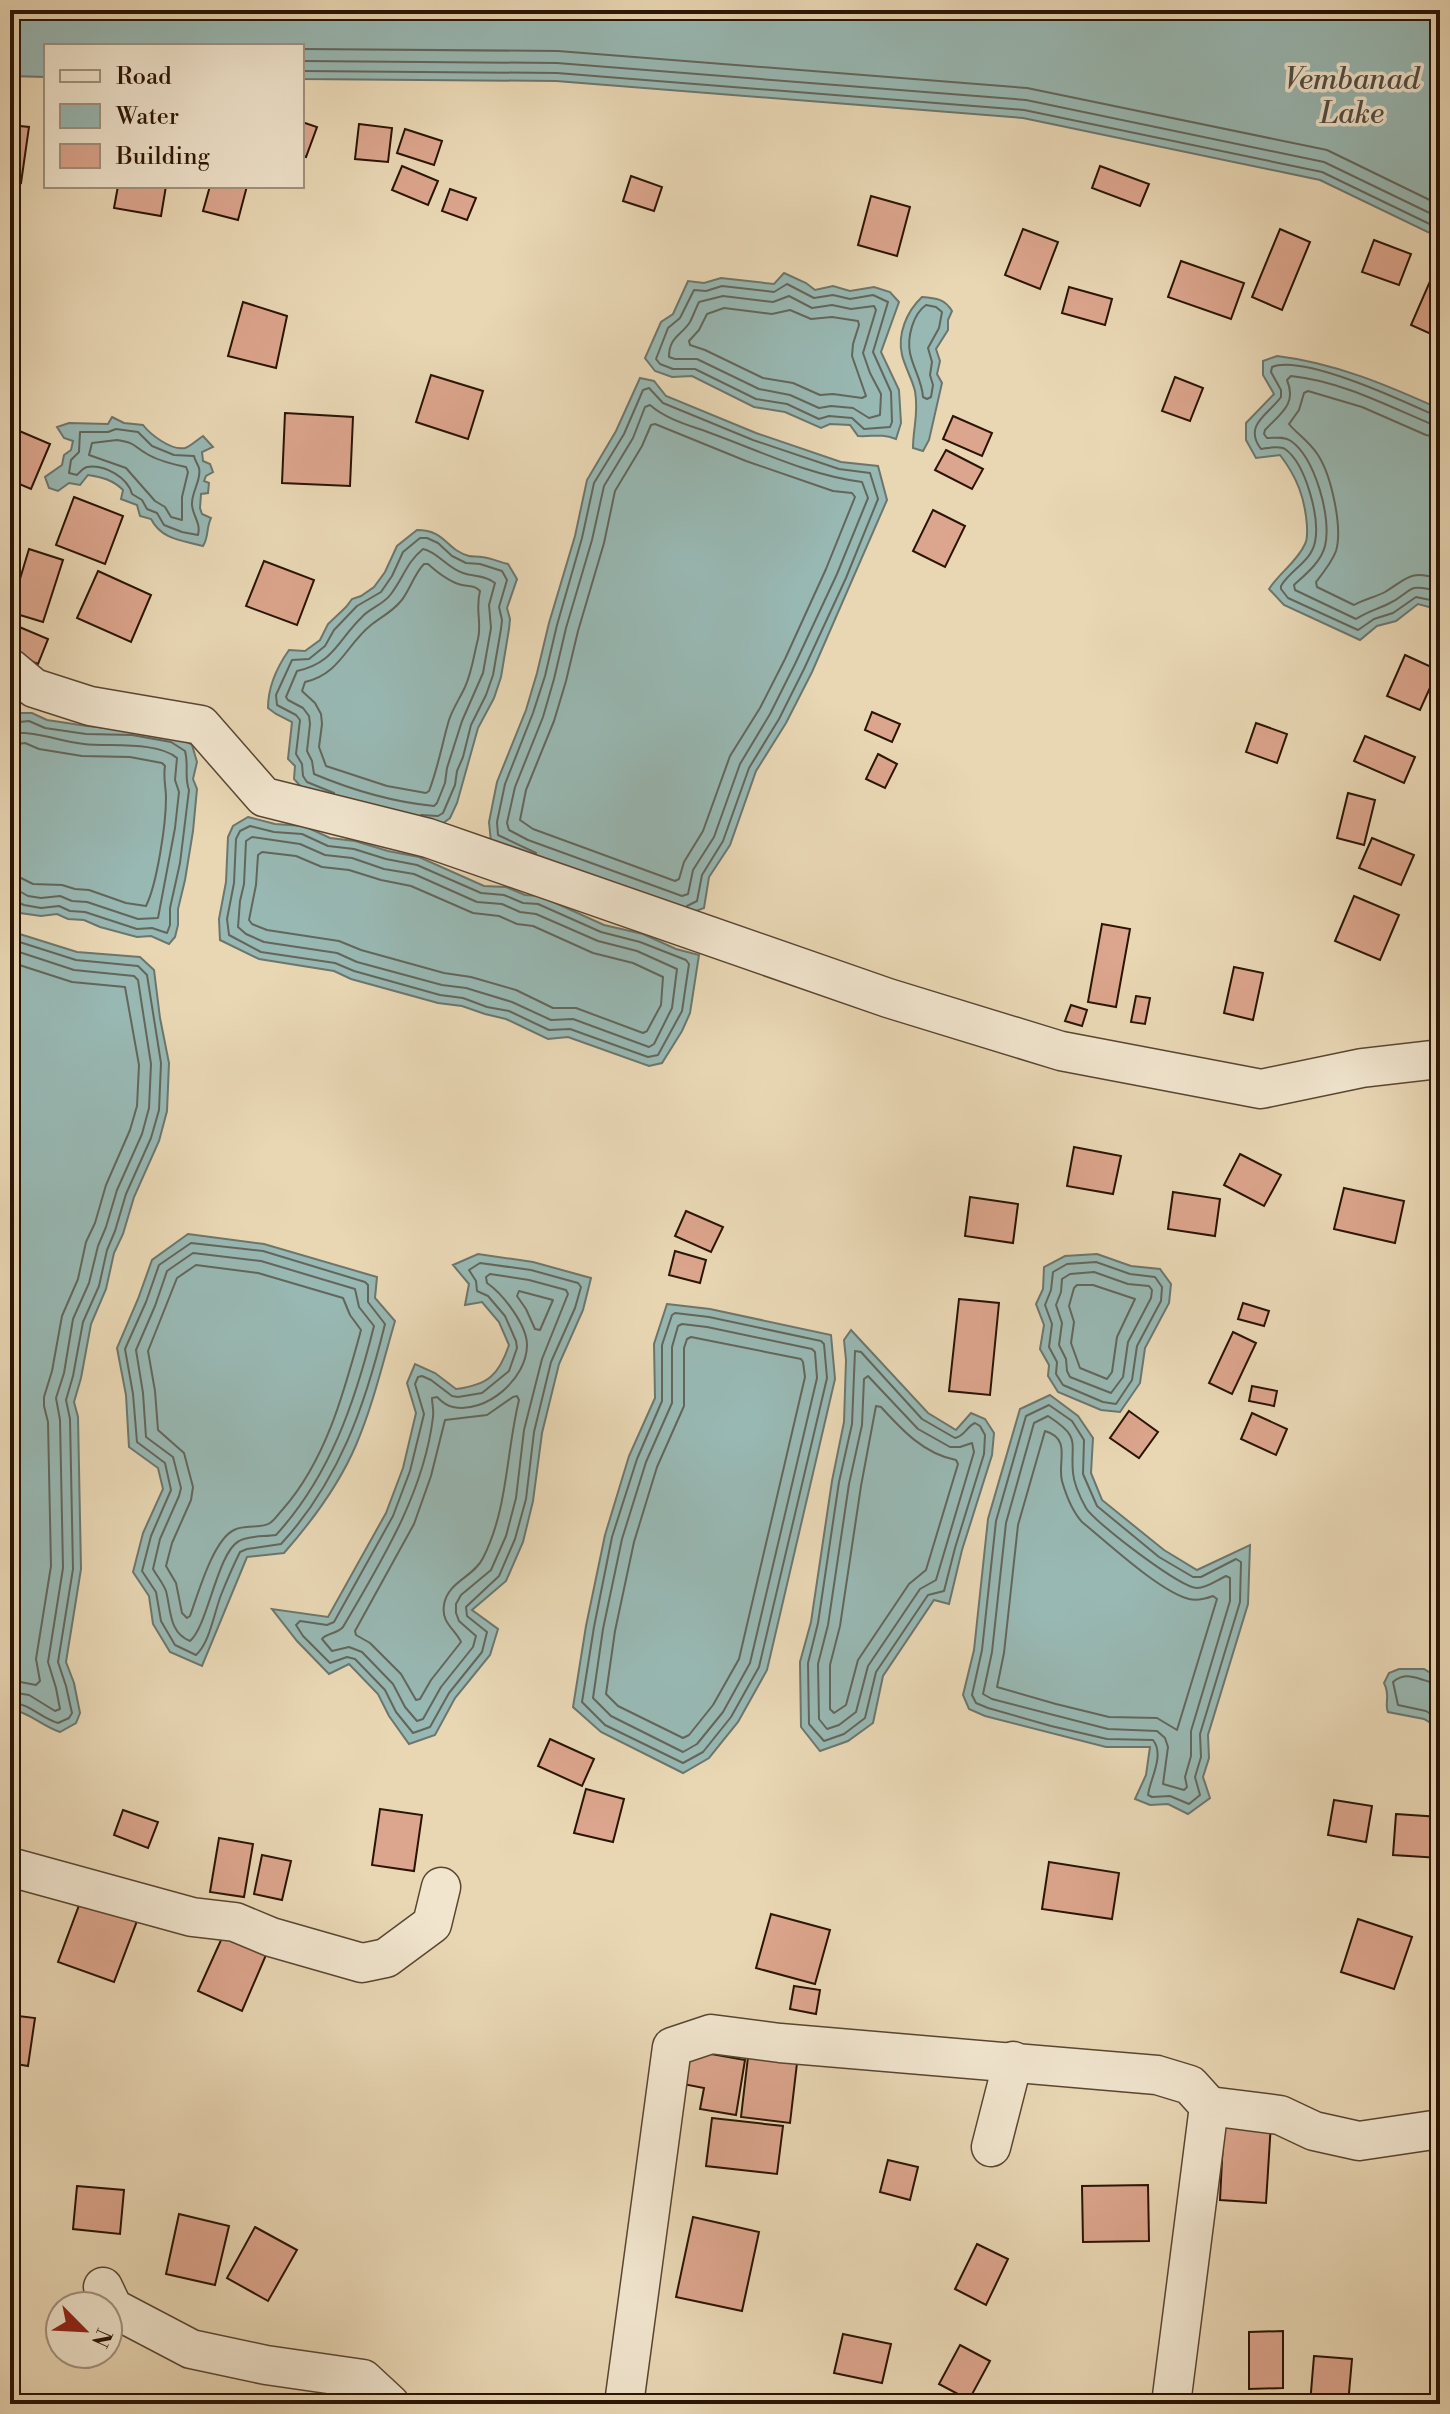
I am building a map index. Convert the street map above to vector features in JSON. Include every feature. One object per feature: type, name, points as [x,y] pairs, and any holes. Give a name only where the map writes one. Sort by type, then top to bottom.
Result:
[{"type":"street","points":[[10,668],[34,688],[90,706],[201,725],[264,797],[428,838],[888,998],[1061,1051],[1261,1089],[1362,1068],[1440,1059]]},
{"type":"street","points":[[10,1867],[192,1917],[235,1922],[271,1937],[362,1963],[386,1958],[432,1924],[441,1887]]},
{"type":"street","points":[[624,2404],[672,2047],[711,2034],[780,2043],[1157,2075],[1190,2085],[1209,2106],[1280,2115],[1314,2131],[1359,2141],[1440,2129]]},
{"type":"street","points":[[991,2147],[1013,2061]]},
{"type":"street","points":[[1171,2404],[1209,2106]]},
{"type":"street","points":[[103,2287],[113,2308],[191,2349],[266,2365],[363,2379],[390,2404]]},
{"type":"water","name":"Vembanad Lake","points":[[10,10],[1440,10],[1440,238],[1320,180],[1023,118],[556,81],[304,79],[304,44],[44,44],[44,77],[10,76]]},
{"type":"water","points":[[784,273],[815,290],[833,286],[850,291],[874,287],[890,292],[899,302],[881,352],[899,390],[901,423],[896,439],[858,436],[850,425],[830,424],[821,428],[785,412],[754,407],[692,376],[672,377],[655,371],[645,358],[661,322],[673,314],[688,281],[704,283],[721,278],[774,284]]},
{"type":"water","points":[[922,297],[940,300],[952,311],[948,330],[936,349],[940,361],[937,374],[942,383],[929,440],[923,451],[913,448],[916,399],[901,347],[904,323]]},
{"type":"water","points":[[1277,356],[1340,370],[1440,409],[1440,610],[1418,604],[1396,621],[1377,626],[1360,640],[1284,605],[1269,589],[1298,556],[1307,535],[1302,497],[1286,463],[1280,455],[1256,458],[1246,440],[1246,423],[1274,394],[1263,375],[1263,361]]},
{"type":"water","points":[[640,378],[654,381],[666,396],[756,433],[841,462],[878,466],[887,500],[812,672],[786,723],[756,771],[730,845],[709,877],[704,908],[682,916],[491,842],[489,822],[497,782],[526,710],[537,673],[575,536],[587,480],[616,431]]},
{"type":"water","points":[[112,417],[124,423],[143,425],[174,447],[185,448],[203,436],[213,447],[202,452],[203,461],[210,464],[213,472],[204,481],[209,483],[208,493],[201,494],[202,514],[211,518],[203,546],[173,538],[161,531],[151,519],[140,516],[137,505],[121,499],[123,490],[107,480],[88,475],[80,485],[69,483],[58,491],[49,488],[45,477],[62,465],[73,441],[64,438],[57,427],[69,423],[108,424]]},
{"type":"water","points":[[417,530],[434,533],[461,553],[508,564],[517,579],[507,608],[510,619],[501,677],[478,728],[457,803],[450,818],[442,824],[302,788],[294,779],[295,766],[288,759],[292,722],[268,708],[274,678],[289,650],[305,651],[320,640],[328,624],[352,599],[374,587],[397,546]]},
{"type":"water","points":[[32,713],[47,720],[87,726],[173,734],[192,745],[197,762],[193,779],[197,789],[193,831],[178,909],[178,925],[175,937],[169,944],[151,936],[137,937],[57,914],[41,916],[20,913],[10,905],[10,716]]},
{"type":"water","points":[[248,817],[275,824],[304,826],[330,838],[419,857],[484,886],[506,887],[525,895],[540,896],[604,925],[643,934],[676,949],[699,955],[690,1013],[682,1031],[662,1063],[649,1066],[568,1037],[548,1039],[506,1019],[462,1006],[438,1003],[351,979],[334,971],[259,959],[220,940],[219,919],[226,882],[228,837],[233,826]]},
{"type":"water","points":[[10,931],[77,952],[140,957],[154,970],[169,1063],[167,1111],[159,1141],[114,1253],[106,1289],[91,1324],[74,1402],[78,1417],[81,1569],[66,1662],[80,1713],[76,1723],[60,1732],[10,1709]]},
{"type":"water","points":[[188,1234],[264,1244],[377,1277],[375,1298],[395,1321],[368,1415],[342,1474],[315,1515],[284,1553],[247,1557],[202,1666],[170,1652],[153,1624],[149,1596],[133,1572],[143,1533],[163,1489],[158,1468],[129,1447],[126,1395],[117,1348],[152,1260]]},
{"type":"water","points":[[478,1254],[533,1262],[591,1278],[583,1310],[559,1364],[542,1433],[533,1501],[523,1542],[506,1581],[472,1610],[498,1629],[490,1655],[455,1698],[435,1735],[409,1744],[378,1694],[349,1664],[329,1674],[272,1609],[328,1617],[386,1513],[403,1468],[416,1413],[407,1383],[415,1364],[435,1373],[456,1389],[484,1381],[501,1364],[509,1345],[499,1322],[482,1302],[465,1305],[469,1284],[453,1265]]},
{"type":"water","points":[[1097,1254],[1131,1266],[1160,1269],[1171,1284],[1169,1303],[1145,1348],[1140,1383],[1120,1412],[1101,1410],[1058,1392],[1048,1376],[1049,1365],[1040,1349],[1044,1325],[1036,1304],[1043,1289],[1044,1267],[1065,1256]]},
{"type":"water","points":[[667,1304],[710,1309],[831,1335],[835,1379],[767,1670],[738,1722],[709,1758],[683,1773],[601,1732],[573,1707],[605,1535],[629,1456],[655,1398],[654,1344]]},
{"type":"water","points":[[851,1330],[928,1413],[956,1430],[971,1413],[985,1419],[994,1433],[992,1455],[962,1550],[949,1604],[934,1600],[883,1676],[873,1723],[848,1741],[820,1751],[801,1727],[800,1662],[811,1622],[844,1422],[844,1340]]},
{"type":"water","points":[[1050,1395],[1078,1416],[1093,1438],[1091,1473],[1102,1500],[1164,1550],[1197,1570],[1250,1545],[1248,1604],[1208,1735],[1209,1758],[1203,1777],[1210,1798],[1188,1814],[1168,1804],[1150,1805],[1135,1799],[1146,1775],[1150,1747],[1106,1747],[985,1716],[969,1709],[963,1695],[974,1650],[988,1519],[1020,1409]]},
{"type":"water","points":[[1399,1669],[1424,1669],[1440,1679],[1440,1746],[1435,1745],[1434,1725],[1424,1719],[1388,1712],[1384,1683],[1389,1673]]},
{"type":"building","points":[[304,123],[317,127],[304,156]]},
{"type":"building","points":[[359,124],[392,128],[388,162],[355,159]]},
{"type":"building","points":[[10,125],[29,127],[21,183],[10,181]]},
{"type":"building","points":[[405,129],[442,141],[434,165],[397,153]]},
{"type":"building","points":[[402,166],[438,181],[428,205],[392,190]]},
{"type":"building","points":[[1100,166],[1149,184],[1140,206],[1092,188]]},
{"type":"building","points":[[631,176],[662,187],[654,211],[623,201]]},
{"type":"building","points":[[118,188],[166,188],[161,216],[114,208]]},
{"type":"building","points":[[209,188],[246,188],[238,220],[203,211]]},
{"type":"building","points":[[450,189],[476,198],[467,220],[442,211]]},
{"type":"building","points":[[871,196],[910,207],[897,256],[858,245]]},
{"type":"building","points":[[1023,229],[1058,242],[1040,289],[1005,275]]},
{"type":"building","points":[[1280,229],[1310,242],[1282,310],[1252,297]]},
{"type":"building","points":[[1374,240],[1411,254],[1399,285],[1362,272]]},
{"type":"building","points":[[1181,261],[1244,283],[1231,319],[1168,297]]},
{"type":"building","points":[[1431,279],[1440,283],[1440,338],[1411,325]]},
{"type":"building","points":[[1069,287],[1112,299],[1105,325],[1062,313]]},
{"type":"building","points":[[243,302],[287,316],[276,368],[228,356]]},
{"type":"building","points":[[431,375],[483,391],[468,439],[416,422]]},
{"type":"building","points":[[1175,377],[1203,388],[1190,421],[1162,411]]},
{"type":"building","points":[[285,413],[353,417],[350,486],[282,483]]},
{"type":"building","points":[[953,416],[992,433],[982,456],[943,439]]},
{"type":"building","points":[[10,427],[50,444],[31,489],[10,480]]},
{"type":"building","points":[[946,450],[983,469],[972,489],[935,470]]},
{"type":"building","points":[[74,497],[123,516],[105,564],[56,545]]},
{"type":"building","points":[[933,510],[965,526],[945,567],[913,551]]},
{"type":"building","points":[[29,549],[63,560],[43,622],[10,612]]},
{"type":"building","points":[[264,561],[314,580],[297,625],[246,606]]},
{"type":"building","points":[[98,571],[151,595],[131,642],[77,618]]},
{"type":"building","points":[[17,626],[48,639],[38,664],[10,653]]},
{"type":"building","points":[[1405,655],[1438,670],[1420,710],[1387,696]]},
{"type":"building","points":[[872,712],[900,724],[892,742],[865,730]]},
{"type":"building","points":[[1256,723],[1287,734],[1277,763],[1246,752]]},
{"type":"building","points":[[1365,736],[1415,757],[1404,783],[1354,761]]},
{"type":"building","points":[[878,754],[897,764],[885,788],[866,779]]},
{"type":"building","points":[[1348,793],[1375,800],[1364,845],[1337,838]]},
{"type":"building","points":[[1372,838],[1414,855],[1401,885],[1359,868]]},
{"type":"building","points":[[1354,896],[1399,915],[1380,960],[1335,941]]},
{"type":"building","points":[[1102,924],[1130,929],[1116,1007],[1088,1002]]},
{"type":"building","points":[[1234,967],[1263,973],[1253,1020],[1224,1013]]},
{"type":"building","points":[[1136,996],[1150,998],[1145,1024],[1131,1022]]},
{"type":"building","points":[[1071,1005],[1087,1010],[1082,1026],[1065,1021]]},
{"type":"building","points":[[1074,1147],[1121,1156],[1113,1194],[1067,1186]]},
{"type":"building","points":[[1240,1154],[1281,1175],[1264,1206],[1224,1185]]},
{"type":"building","points":[[1344,1188],[1404,1201],[1395,1243],[1334,1229]]},
{"type":"building","points":[[1173,1192],[1220,1199],[1215,1236],[1168,1229]]},
{"type":"building","points":[[970,1197],[1018,1204],[1013,1243],[965,1236]]},
{"type":"building","points":[[686,1211],[723,1227],[711,1252],[675,1236]]},
{"type":"building","points":[[675,1251],[706,1260],[700,1283],[669,1275]]},
{"type":"building","points":[[959,1299],[999,1303],[990,1395],[949,1391]]},
{"type":"building","points":[[1243,1303],[1269,1311],[1264,1326],[1238,1319]]},
{"type":"building","points":[[1233,1332],[1256,1343],[1232,1394],[1209,1383]]},
{"type":"building","points":[[1252,1386],[1277,1391],[1274,1406],[1249,1401]]},
{"type":"building","points":[[1129,1411],[1158,1432],[1139,1458],[1110,1438]]},
{"type":"building","points":[[1252,1413],[1287,1429],[1276,1455],[1241,1439]]},
{"type":"building","points":[[550,1739],[594,1759],[582,1786],[538,1766]]},
{"type":"building","points":[[586,1789],[624,1799],[613,1842],[574,1833]]},
{"type":"building","points":[[1334,1800],[1372,1806],[1366,1842],[1328,1835]]},
{"type":"building","points":[[380,1809],[422,1815],[414,1871],[372,1865]]},
{"type":"building","points":[[123,1810],[158,1822],[148,1848],[114,1835]]},
{"type":"building","points":[[1396,1814],[1440,1817],[1440,1858],[1393,1855]]},
{"type":"building","points":[[219,1838],[253,1844],[244,1897],[210,1892]]},
{"type":"building","points":[[262,1855],[291,1861],[282,1900],[254,1894]]},
{"type":"building","points":[[1049,1862],[1119,1873],[1112,1919],[1042,1909]]},
{"type":"building","points":[[81,1900],[137,1921],[114,1982],[58,1962]]},
{"type":"building","points":[[771,1914],[830,1930],[815,1984],[756,1968]]},
{"type":"building","points":[[1358,1919],[1412,1937],[1394,1989],[1341,1972]]},
{"type":"building","points":[[226,1929],[269,1948],[242,2011],[198,1991]]},
{"type":"building","points":[[794,1986],[820,1990],[816,2014],[790,2009]]},
{"type":"building","points":[[10,2015],[35,2018],[28,2066],[10,2063]]},
{"type":"building","points":[[689,2050],[745,2060],[736,2115],[700,2109],[704,2088],[683,2084]]},
{"type":"building","points":[[748,2057],[797,2063],[790,2123],[741,2117]]},
{"type":"building","points":[[712,2118],[783,2126],[777,2174],[706,2166]]},
{"type":"building","points":[[1224,2120],[1271,2123],[1266,2203],[1220,2200]]},
{"type":"building","points":[[888,2160],[918,2167],[910,2200],[880,2192]]},
{"type":"building","points":[[1148,2185],[1149,2241],[1083,2242],[1082,2186]]},
{"type":"building","points":[[77,2186],[124,2190],[120,2234],[73,2229]]},
{"type":"building","points":[[179,2214],[229,2226],[215,2285],[166,2274]]},
{"type":"building","points":[[693,2217],[759,2232],[742,2311],[676,2297]]},
{"type":"building","points":[[255,2227],[297,2250],[268,2301],[227,2278]]},
{"type":"building","points":[[977,2244],[1008,2259],[986,2305],[955,2289]]},
{"type":"building","points":[[1283,2331],[1283,2388],[1249,2389],[1249,2332]]},
{"type":"building","points":[[843,2334],[891,2344],[882,2383],[834,2373]]},
{"type":"building","points":[[960,2345],[990,2361],[969,2400],[939,2384]]},
{"type":"building","points":[[1314,2356],[1352,2359],[1348,2404],[1310,2404]]}]
